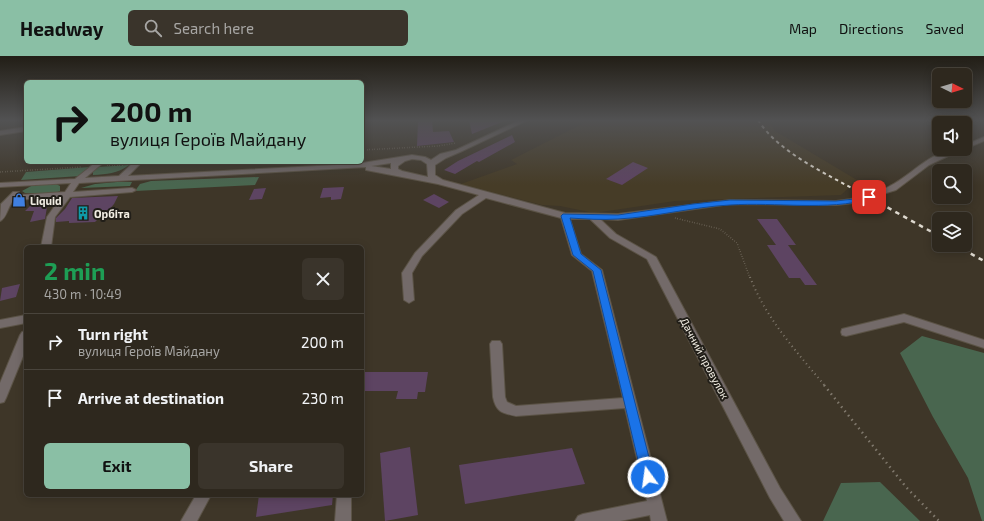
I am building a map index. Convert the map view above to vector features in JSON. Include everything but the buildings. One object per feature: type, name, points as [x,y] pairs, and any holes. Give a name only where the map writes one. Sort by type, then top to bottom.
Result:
[{"type":"street","points":[[356,166],[402,159],[443,156],[478,142]]},
{"type":"street","points":[[409,175],[423,172],[443,156]]},
{"type":"street","points":[[0,185],[336,164],[400,173],[440,182],[565,216],[618,217],[730,202],[836,203],[854,201],[893,188],[926,163],[943,156]]},
{"type":"street","points":[[420,158],[427,160],[430,165],[431,176],[440,182]]},
{"type":"street","points":[[400,173],[394,168],[396,163],[402,159]]},
{"type":"street","points":[[46,245],[51,217],[77,181],[98,164]]},
{"type":"street","points":[[122,178],[136,164]]},
{"type":"street","points":[[12,198],[67,194],[130,193],[143,177]]},
{"type":"street","points":[[0,218],[5,204],[28,183]]},
{"type":"street","points":[[409,300],[408,273],[418,255],[459,212],[485,195]]},
{"type":"street","points":[[565,216],[577,255],[597,270],[657,514],[583,521]]},
{"type":"street","name":"Дачний провулок","points":[[593,217],[613,236],[651,257],[775,493],[793,521]]},
{"type":"street","points":[[846,332],[904,318],[984,344]]},
{"type":"street","points":[[0,324],[24,319]]},
{"type":"street","points":[[0,398],[24,340]]},
{"type":"street","points":[[496,344],[499,397],[501,405],[507,409],[516,411],[629,403]]},
{"type":"street","points":[[190,521],[203,497]]},
{"type":"street","points":[[342,521],[344,497]]},
{"type":"path","points":[[364,150],[438,146],[458,143]]},
{"type":"path","points":[[0,172],[98,164]]},
{"type":"path","points":[[673,218],[720,229],[737,243],[757,295],[775,324],[906,487],[939,521]]},
{"type":"shaded area","points":[[547,142],[793,142],[857,180],[841,195],[675,201],[594,213],[560,206],[542,205],[461,184],[517,164],[511,160]]},
{"type":"green space","points":[[129,165],[116,172],[93,175],[93,171],[98,167]]},
{"type":"green space","points":[[89,167],[80,176],[21,180],[26,172]]},
{"type":"green space","points":[[259,177],[255,185],[135,191],[140,184],[151,181]]},
{"type":"green space","points":[[132,182],[130,186],[81,188],[95,184]]},
{"type":"green space","points":[[56,184],[60,186],[60,191],[55,193],[25,193],[22,191],[33,185]]},
{"type":"green space","points":[[922,336],[984,353],[984,521],[982,521],[968,478],[933,417],[900,353]]},
{"type":"green space","points":[[880,482],[920,521],[823,521],[841,483]]},
{"type":"railway","points":[[777,142],[803,161],[857,191]]},
{"type":"railway","points":[[856,190],[932,232]]},
{"type":"railway","points":[[968,252],[984,261]]},
{"type":"place","name":"Liquid","points":[[19,200]]},
{"type":"place","name":"Орбіта","points":[[83,213]]},
{"type":"route","points":[[648,477],[597,270],[577,255],[565,216],[618,217],[730,202],[836,203],[854,201],[869,197]]}]
